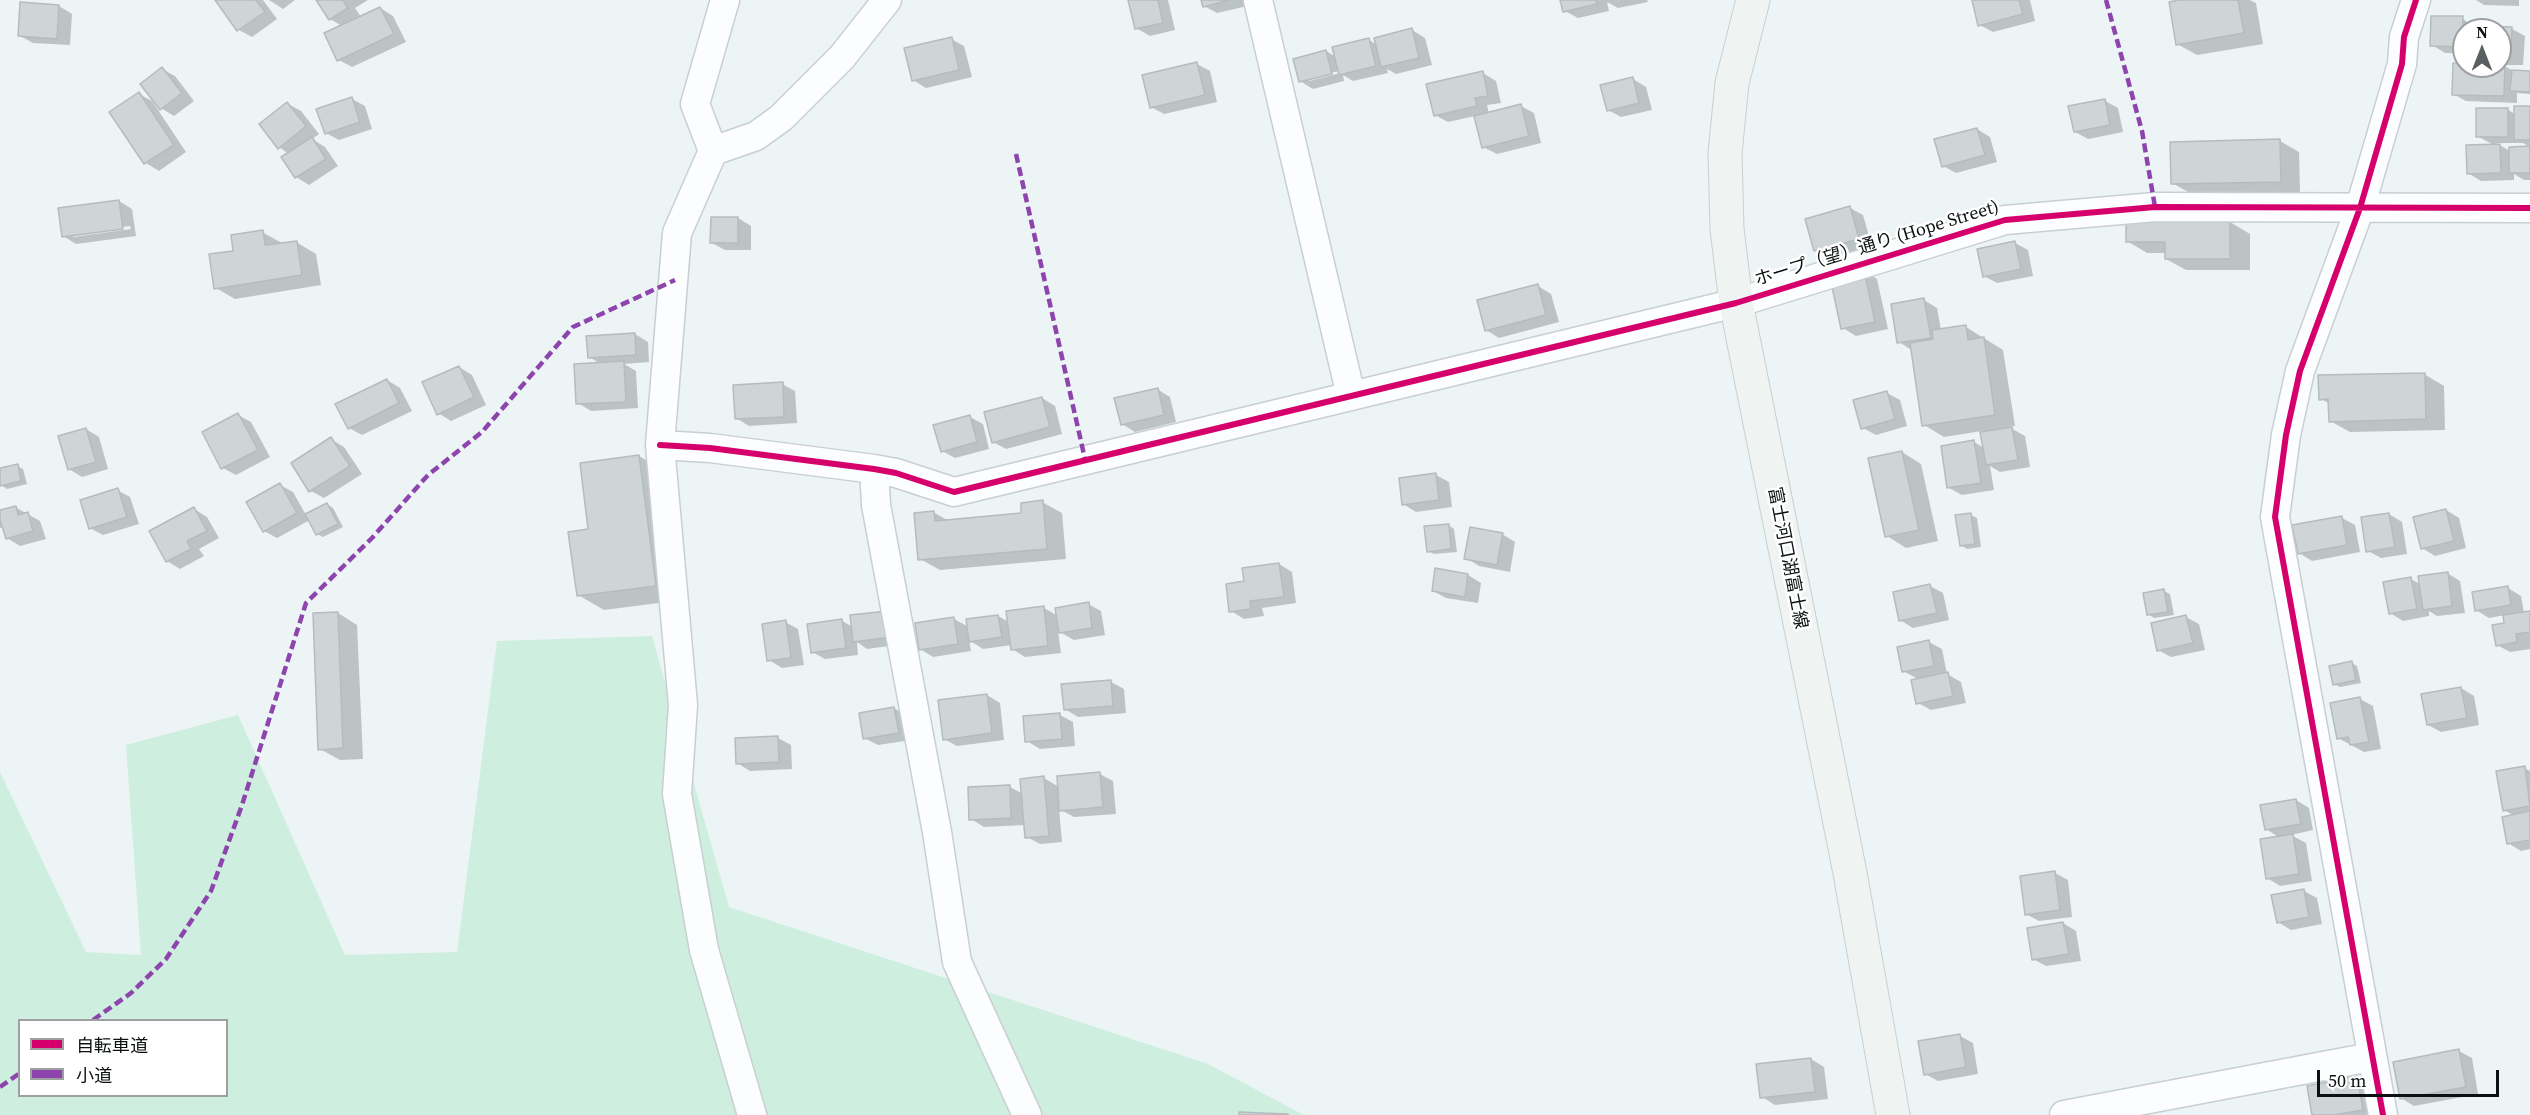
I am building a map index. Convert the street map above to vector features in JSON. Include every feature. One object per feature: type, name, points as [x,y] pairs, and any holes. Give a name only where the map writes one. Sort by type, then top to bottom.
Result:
[{"type":"main road","name":"富士河口湖富士線","points":[[1753,0],[1732,84],[1725,153],[1727,229],[1736,303],[1848,862],[1893,1115]]},
{"type":"street","points":[[725,0],[695,104],[713,151],[677,233],[660,445],[683,705],[677,794],[704,950],[752,1115]]},
{"type":"street","points":[[713,151],[756,136],[781,118],[842,57],[887,0]]},
{"type":"street","points":[[1258,0],[1351,396]]},
{"type":"street","points":[[2393,0],[2404,37]]},
{"type":"street","points":[[2382,1115],[2275,517],[2286,435],[2300,371],[2360,208],[2402,64],[2404,37],[2416,0]]},
{"type":"street","name":"ホープ（望）通り (Hope Street)","points":[[660,445],[710,448],[874,469],[896,473],[954,492],[1736,303],[2005,220],[2155,207],[2530,208]]},
{"type":"street","points":[[874,469],[876,505],[937,832],[957,962],[1027,1115]]},
{"type":"street","points":[[2064,1115],[2371,1056]]},
{"type":"green space","points":[[652,636],[729,907],[1208,1064],[1304,1115],[0,1115],[0,772],[86,952],[141,955],[126,745],[238,715],[345,955],[457,952],[497,641]]},
{"type":"building","points":[[215,0],[256,0],[265,12],[237,31]]},
{"type":"building","points":[[316,0],[343,0],[348,8],[329,20]]},
{"type":"building","points":[[1128,0],[1158,0],[1163,23],[1135,29]]},
{"type":"building","points":[[1201,0],[1230,0],[1203,7]]},
{"type":"building","points":[[1560,0],[1596,0],[1597,4],[1563,12]]},
{"type":"building","points":[[1972,0],[2019,0],[2023,14],[1978,26]]},
{"type":"building","points":[[2238,0],[2244,33],[2176,45],[2169,2]]},
{"type":"building","points":[[20,2],[59,5],[57,39],[18,36]]},
{"type":"building","points":[[380,7],[394,34],[337,61],[324,33]]},
{"type":"building","points":[[2431,16],[2463,16],[2463,18],[2452,18],[2452,47],[2430,46]]},
{"type":"building","points":[[1412,28],[1419,58],[1381,67],[1374,38]]},
{"type":"building","points":[[952,37],[959,70],[912,81],[904,48]]},
{"type":"building","points":[[1369,38],[1376,66],[1339,75],[1332,47]]},
{"type":"building","points":[[1326,50],[1332,74],[1299,82],[1293,59]]},
{"type":"building","points":[[1197,62],[1205,95],[1150,108],[1142,75]]},
{"type":"building","points":[[162,67],[182,93],[160,110],[140,84]]},
{"type":"building","points":[[2512,70],[2530,71],[2530,92],[2510,91]]},
{"type":"building","points":[[1483,71],[1488,96],[1475,98],[1477,106],[1434,116],[1426,84]]},
{"type":"building","points":[[1633,77],[1639,103],[1607,111],[1600,85]]},
{"type":"building","points":[[2453,78],[2505,78],[2504,96],[2452,95]]},
{"type":"building","points":[[139,92],[174,145],[144,164],[109,112]]},
{"type":"building","points":[[352,97],[360,122],[325,134],[316,109]]},
{"type":"building","points":[[2105,99],[2110,125],[2074,132],[2068,106]]},
{"type":"building","points":[[287,102],[306,126],[278,149],[259,124]]},
{"type":"building","points":[[1521,104],[1529,136],[1482,148],[1474,116]]},
{"type":"building","points":[[2514,106],[2530,106],[2530,140],[2514,140]]},
{"type":"building","points":[[2476,108],[2508,108],[2508,137],[2476,137]]},
{"type":"building","points":[[1977,128],[1985,155],[1942,167],[1934,139]]},
{"type":"building","points":[[312,137],[326,159],[295,178],[281,157]]},
{"type":"building","points":[[2280,139],[2281,182],[2171,184],[2170,142]]},
{"type":"building","points":[[2500,144],[2501,173],[2467,174],[2466,145]]},
{"type":"building","points":[[2530,146],[2530,173],[2509,173],[2509,147]]},
{"type":"building","points":[[119,200],[123,229],[62,237],[58,208]]},
{"type":"building","points":[[1850,206],[1859,239],[1814,251],[1805,219]]},
{"type":"building","points":[[711,217],[738,217],[738,243],[710,243]]},
{"type":"building","points":[[2126,221],[2230,221],[2230,259],[2165,259],[2165,242],[2126,242]]},
{"type":"building","points":[[263,230],[265,245],[297,241],[302,275],[214,289],[209,254],[233,251],[231,235]]},
{"type":"building","points":[[2015,241],[2021,269],[1983,277],[1977,249]]},
{"type":"building","points":[[1864,270],[1875,322],[1841,329],[1830,277]]},
{"type":"building","points":[[1538,284],[1546,315],[1485,331],[1477,300]]},
{"type":"building","points":[[1924,298],[1931,338],[1897,343],[1891,304]]},
{"type":"building","points":[[1966,325],[1968,340],[1984,337],[1995,415],[1922,426],[1910,343],[1933,339],[1932,330]]},
{"type":"building","points":[[635,333],[636,355],[588,358],[586,336]]},
{"type":"building","points":[[624,361],[626,402],[576,404],[574,364]]},
{"type":"building","points":[[459,366],[474,397],[437,415],[422,382]]},
{"type":"building","points":[[2425,373],[2426,419],[2329,422],[2328,399],[2319,400],[2318,375]]},
{"type":"building","points":[[387,379],[399,403],[348,429],[335,404]]},
{"type":"building","points":[[783,382],[784,417],[735,419],[733,385]]},
{"type":"building","points":[[1158,388],[1164,415],[1121,425],[1114,398]]},
{"type":"building","points":[[1887,391],[1895,419],[1861,429],[1853,400]]},
{"type":"building","points":[[1042,397],[1050,427],[992,443],[984,412]]},
{"type":"building","points":[[238,413],[258,450],[221,469],[202,432]]},
{"type":"building","points":[[970,415],[977,442],[941,452],[933,425]]},
{"type":"building","points":[[2012,427],[2018,460],[1986,465],[1980,432]]},
{"type":"building","points":[[86,428],[96,462],[68,470],[58,436]]},
{"type":"building","points":[[331,437],[350,466],[309,492],[291,463]]},
{"type":"building","points":[[1974,440],[1981,483],[1947,488],[1941,446]]},
{"type":"building","points":[[1902,451],[1919,530],[1885,537],[1868,458]]},
{"type":"building","points":[[639,455],[656,586],[577,596],[568,532],[588,529],[580,463]]},
{"type":"building","points":[[18,464],[21,481],[0,486],[0,468]]},
{"type":"building","points":[[1436,473],[1439,500],[1402,505],[1399,478]]},
{"type":"building","points":[[280,483],[297,513],[263,532],[246,502]]},
{"type":"building","points":[[118,488],[127,517],[89,529],[80,500]]},
{"type":"building","points":[[1043,500],[1047,549],[918,560],[914,513],[934,511],[935,521],[1021,513],[1021,503]]},
{"type":"building","points":[[327,503],[338,524],[316,535],[305,514]]},
{"type":"building","points":[[16,506],[18,515],[28,512],[33,531],[6,539],[0,520],[0,510]]},
{"type":"building","points":[[194,507],[207,531],[187,541],[191,549],[166,562],[149,531]]},
{"type":"building","points":[[2446,509],[2454,541],[2421,549],[2413,517]]},
{"type":"building","points":[[1971,513],[1975,544],[1960,546],[1955,515]]},
{"type":"building","points":[[2389,513],[2395,547],[2366,552],[2361,517]]},
{"type":"building","points":[[2342,516],[2347,545],[2298,554],[2292,525]]},
{"type":"building","points":[[1449,524],[1451,549],[1427,552],[1424,526]]},
{"type":"building","points":[[1470,527],[1503,533],[1497,565],[1464,559]]},
{"type":"building","points":[[1279,563],[1284,597],[1250,601],[1251,609],[1229,612],[1226,584],[1244,581],[1242,568]]},
{"type":"building","points":[[1435,568],[1468,574],[1465,597],[1432,591]]},
{"type":"building","points":[[2448,572],[2452,606],[2423,610],[2418,576]]},
{"type":"building","points":[[2411,577],[2417,609],[2389,614],[2383,582]]},
{"type":"building","points":[[1930,584],[1937,613],[1899,621],[1893,592]]},
{"type":"building","points":[[2508,586],[2511,605],[2475,611],[2472,592]]},
{"type":"building","points":[[2164,589],[2168,612],[2147,615],[2143,593]]},
{"type":"building","points":[[1089,602],[1092,628],[1059,633],[1055,608]]},
{"type":"building","points":[[1044,606],[1048,646],[1011,650],[1006,611]]},
{"type":"building","points":[[888,611],[892,637],[853,642],[850,615]]},
{"type":"building","points":[[2530,611],[2530,632],[2516,634],[2517,642],[2496,646],[2492,625],[2504,623],[2503,615]]},
{"type":"building","points":[[338,612],[343,748],[318,750],[313,613]]},
{"type":"building","points":[[998,615],[1002,637],[969,642],[966,619]]},
{"type":"building","points":[[2186,615],[2193,643],[2157,651],[2151,623]]},
{"type":"building","points":[[954,617],[958,644],[919,650],[915,623]]},
{"type":"building","points":[[842,619],[846,648],[811,653],[807,624]]},
{"type":"building","points":[[786,620],[791,658],[767,661],[762,624]]},
{"type":"building","points":[[1929,640],[1934,666],[1902,672],[1897,647]]},
{"type":"building","points":[[2352,661],[2356,680],[2333,685],[2329,666]]},
{"type":"building","points":[[1948,672],[1953,696],[1916,704],[1911,680]]},
{"type":"building","points":[[1111,680],[1113,706],[1064,710],[1061,684]]},
{"type":"building","points":[[2461,687],[2467,718],[2427,725],[2421,694]]},
{"type":"building","points":[[987,694],[992,733],[943,740],[938,700]]},
{"type":"building","points":[[2360,697],[2369,742],[2350,745],[2348,737],[2337,739],[2330,703]]},
{"type":"building","points":[[894,707],[899,733],[863,739],[859,713]]},
{"type":"building","points":[[1060,713],[1062,739],[1025,742],[1023,716]]},
{"type":"building","points":[[778,736],[779,762],[736,764],[735,738]]},
{"type":"building","points":[[2525,766],[2530,806],[2503,811],[2496,771]]},
{"type":"building","points":[[1100,772],[1103,807],[1059,811],[1057,776]]},
{"type":"building","points":[[1044,776],[1049,836],[1025,838],[1020,779]]},
{"type":"building","points":[[1010,785],[1011,818],[969,820],[968,787]]},
{"type":"building","points":[[2296,799],[2301,824],[2265,830],[2260,805]]},
{"type":"building","points":[[2530,811],[2530,840],[2507,844],[2502,817]]},
{"type":"building","points":[[2293,834],[2299,874],[2266,879],[2260,839]]},
{"type":"building","points":[[2055,871],[2060,910],[2025,915],[2020,876]]},
{"type":"building","points":[[2304,889],[2309,917],[2277,923],[2271,895]]},
{"type":"building","points":[[2063,922],[2069,954],[2032,960],[2027,928]]},
{"type":"building","points":[[1960,1034],[1966,1067],[1924,1075],[1918,1041]]},
{"type":"building","points":[[2459,1049],[2466,1087],[2400,1099],[2393,1062]]},
{"type":"building","points":[[1811,1058],[1815,1092],[1760,1098],[1756,1064]]},
{"type":"building","points":[[2357,1076],[2363,1110],[2334,1115],[2312,1115],[2307,1086]]},
{"type":"building","points":[[1239,1112],[1288,1114],[1288,1115],[1239,1115]]},
{"type":"marked path","points":[[2106,0],[2142,131],[2155,207]]},
{"type":"marked path","points":[[1016,154],[1085,459]]},
{"type":"marked path","points":[[94,1019],[131,993],[166,959],[211,891],[242,805],[306,603],[372,538],[428,475],[482,432],[573,327],[675,280]]},
{"type":"marked path","points":[[0,1087],[18,1074]]},
{"type":"cycle path","points":[[2383,1115],[2275,517],[2286,435],[2300,371],[2360,208],[2402,64],[2404,37],[2416,0]]},
{"type":"cycle path","points":[[660,445],[710,448],[874,469],[896,473],[954,492],[1736,303],[2005,220],[2155,207],[2530,208]]}]
